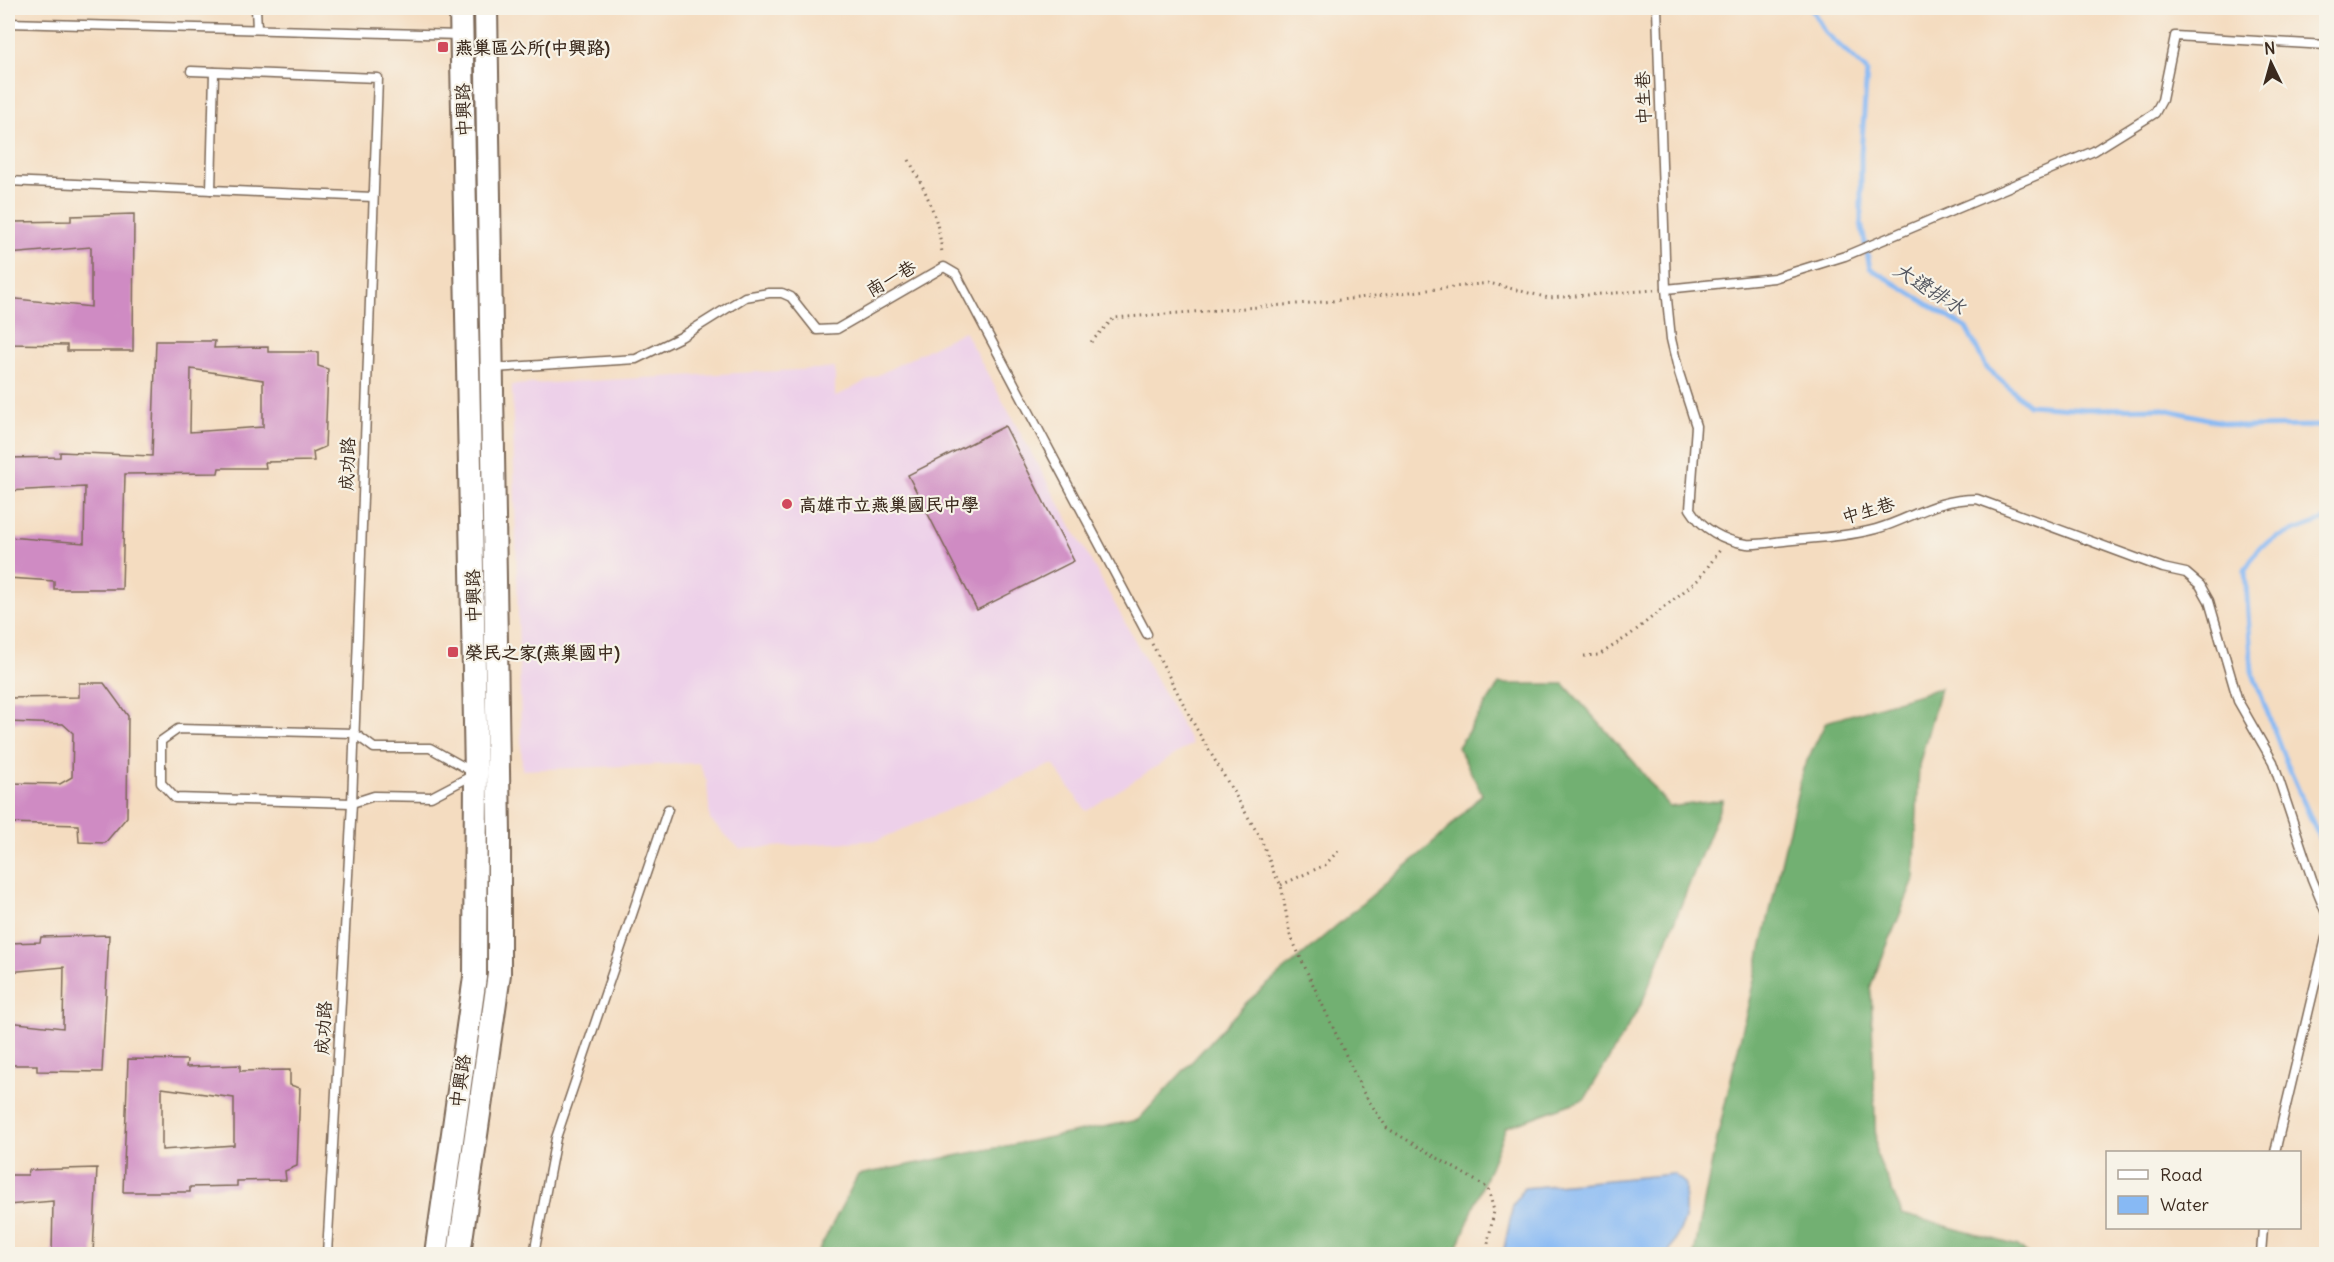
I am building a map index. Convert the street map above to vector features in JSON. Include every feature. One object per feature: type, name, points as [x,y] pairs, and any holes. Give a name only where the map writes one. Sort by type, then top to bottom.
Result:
[{"type":"main road","name":"中興路","points":[[461,8],[480,369]]},
{"type":"main road","name":"中興路","points":[[459,1254],[499,974],[487,774],[480,369],[486,8]]},
{"type":"main road","name":"中興路","points":[[436,1254],[475,977],[487,774]]},
{"type":"lane","points":[[256,8],[257,29]]},
{"type":"lane","name":"中生巷","points":[[1657,8],[1666,289],[1671,339],[1696,426],[1690,509],[1698,521],[1710,531],[1748,544],[1832,537],[1876,529],[1935,504],[1959,499],[1977,499],[2163,568],[2186,573],[2200,585],[2209,601],[2238,701],[2273,762],[2312,879],[2326,913]]},
{"type":"lane","points":[[8,23],[461,34]]},
{"type":"lane","points":[[1666,289],[1774,278],[1845,256],[2084,156],[2155,113],[2162,100],[2175,36],[2326,45]]},
{"type":"lane","name":"成功路","points":[[191,71],[378,78],[352,803],[327,1254]]},
{"type":"lane","points":[[211,190],[214,72]]},
{"type":"lane","points":[[8,181],[373,197]]},
{"type":"lane","name":"南一巷","points":[[480,369],[636,359],[681,337],[745,297],[769,293],[782,293],[791,297],[817,330],[837,329],[944,267],[956,274],[1147,634]]},
{"type":"lane","points":[[178,729],[354,733],[374,748],[430,748],[487,774],[431,797],[374,796],[352,803],[175,798],[161,783],[161,741],[178,729]]},
{"type":"lane","points":[[534,1254],[556,1138],[668,808]]},
{"type":"lane","points":[[2275,1151],[2326,938]]},
{"type":"lane","points":[[2261,1254],[2263,1229]]},
{"type":"path","points":[[909,160],[924,187],[940,227],[944,267]]},
{"type":"path","points":[[1091,342],[1114,318],[1323,302],[1489,283],[1548,298],[1666,289]]},
{"type":"path","points":[[1584,656],[1599,655],[1630,635],[1699,579],[1728,539]]},
{"type":"path","points":[[1147,634],[1197,728],[1261,838],[1281,885],[1290,935],[1363,1092],[1388,1128],[1488,1188],[1494,1211],[1485,1254]]},
{"type":"path","points":[[1281,885],[1324,865],[1339,850]]},
{"type":"shaded area","name":"高雄市立燕巢國民中學","points":[[964,331],[1192,744],[1086,811],[1053,764],[878,840],[740,849],[710,820],[707,782],[699,763],[522,770],[512,385],[835,368],[835,397]]},
{"type":"green space","points":[[1499,684],[1564,684],[1635,763],[1669,807],[1723,800],[1642,1003],[1585,1099],[1506,1127],[1455,1254],[817,1254],[858,1175],[1138,1120],[1247,1002],[1439,838],[1482,794],[1458,747]]},
{"type":"green space","points":[[1940,688],[1919,765],[1914,880],[1871,985],[1876,1153],[1902,1214],[2018,1246],[2027,1254],[1694,1254],[1713,1156],[1803,769],[1826,722]]},
{"type":"water","points":[[1673,1174],[1685,1183],[1685,1220],[1668,1254],[1503,1254],[1513,1205],[1524,1188]]},
{"type":"building","points":[[134,214],[133,351],[67,351],[67,345],[8,344],[8,298],[91,307],[91,247],[8,254],[8,227],[15,227],[15,222],[71,221],[71,216]]},
{"type":"building","points":[[156,341],[215,341],[214,348],[268,347],[268,352],[318,352],[318,366],[328,369],[325,447],[313,452],[314,461],[265,462],[266,468],[219,468],[218,473],[125,474],[122,589],[54,589],[54,581],[8,578],[8,537],[84,543],[85,487],[8,491],[8,458],[60,457],[60,452],[152,456]],"holes":[[[191,369],[263,380],[263,427],[190,432]]]},
{"type":"building","points":[[1005,426],[1074,561],[977,610],[908,475]]},
{"type":"building","points":[[79,683],[104,683],[128,716],[127,817],[105,843],[79,842],[78,825],[8,823],[8,783],[60,784],[72,777],[73,733],[63,724],[8,722],[8,698],[79,697]]},
{"type":"building","points":[[109,935],[102,1072],[37,1071],[37,1065],[8,1065],[8,1022],[63,1028],[64,967],[8,972],[8,943],[40,942],[41,937]]},
{"type":"building","points":[[128,1059],[187,1060],[186,1067],[240,1065],[240,1071],[290,1070],[290,1085],[300,1088],[297,1166],[285,1171],[286,1180],[237,1181],[237,1186],[190,1187],[190,1192],[123,1192]],"holes":[[[162,1088],[234,1098],[234,1145],[162,1150]]]},
{"type":"building","points":[[97,1168],[93,1254],[52,1254],[53,1201],[8,1205],[8,1175],[28,1175],[29,1170]]},
{"type":"waterway","name":"大遼排水","points":[[1811,8],[1825,32],[1867,71],[1861,153],[1861,223],[1870,268],[1966,328],[1987,368],[2029,405],[2085,409],[2160,408],[2242,427],[2326,426]]},
{"type":"waterway","points":[[2326,519],[2278,537],[2259,548],[2245,570],[2252,671],[2284,757],[2326,853]]},
{"type":"place","name":"燕巢區公所(中興路)","points":[[443,47]]},
{"type":"place","name":"高雄市立燕巢國民中學","points":[[787,504]]},
{"type":"place","name":"榮民之家(燕巢國中)","points":[[453,652]]}]
